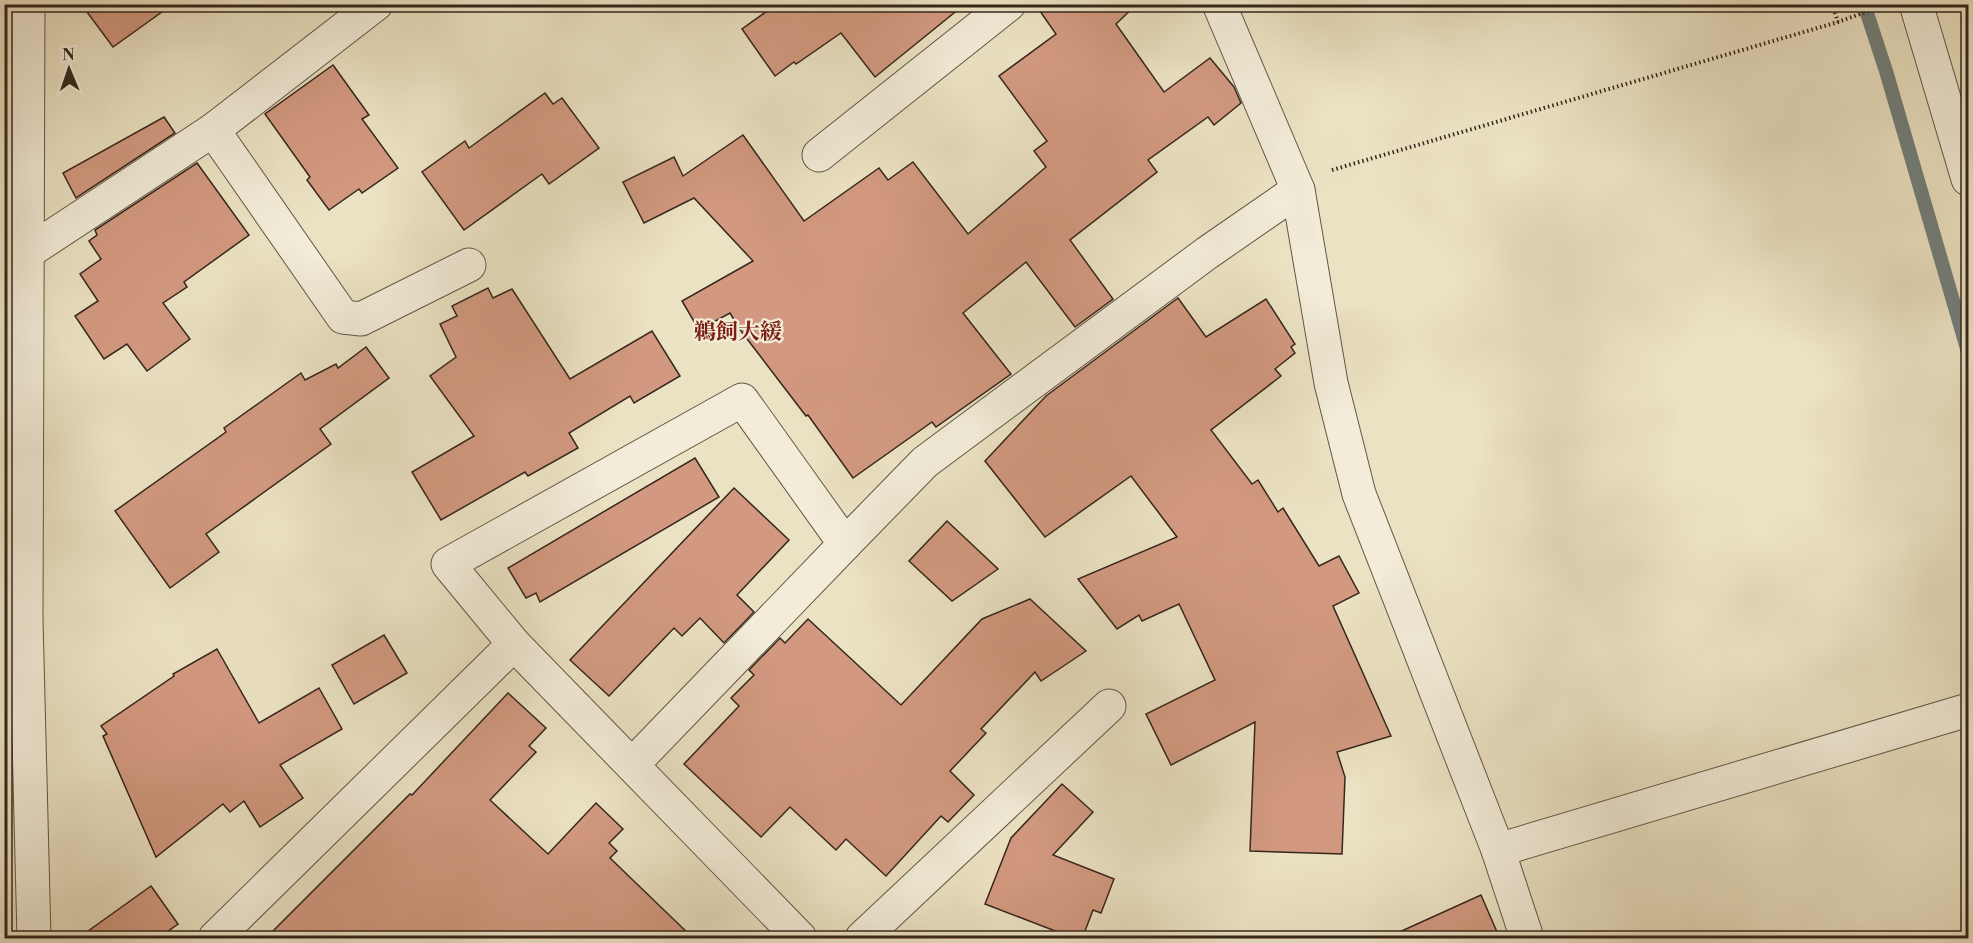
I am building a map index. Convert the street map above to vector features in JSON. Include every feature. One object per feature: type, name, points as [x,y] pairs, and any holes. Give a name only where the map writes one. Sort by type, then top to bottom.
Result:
[{"type":"street","points":[[28,4],[26,619],[34,939]]},
{"type":"street","points":[[28,252],[213,130],[376,4]]},
{"type":"street","points":[[819,154],[1009,4]]},
{"type":"street","points":[[1219,4],[1298,190],[1331,383],[1359,494],[1498,850],[1527,939]]},
{"type":"street","points":[[1916,4],[1968,179]]},
{"type":"street","points":[[213,130],[343,317],[362,320],[470,265]]},
{"type":"street","points":[[632,765],[925,462],[1207,253],[1298,190]]},
{"type":"street","points":[[800,939],[514,644],[448,564],[742,400],[845,544]]},
{"type":"street","points":[[215,939],[514,644]]},
{"type":"street","points":[[862,939],[1109,706]]},
{"type":"street","points":[[1498,850],[1968,710]]},
{"type":"path","points":[[1832,4],[1838,22]]},
{"type":"path","points":[[1298,190],[1335,169],[1838,22],[1879,7]]},
{"type":"building","points":[[81,4],[173,4],[113,47]]},
{"type":"building","points":[[777,4],[965,4],[875,77],[841,33],[775,76],[742,29]]},
{"type":"building","points":[[1035,4],[1137,4],[1116,24],[1164,92],[1210,58],[1234,87],[1241,103],[1214,125],[1208,117],[1148,160],[1157,172],[1070,240],[1113,299],[1075,327],[1026,262],[963,313],[1011,374],[936,427],[932,422],[853,478],[808,415],[806,416],[741,331],[730,313],[699,330],[682,301],[753,261],[694,198],[644,223],[623,182],[674,157],[683,176],[743,135],[804,221],[879,168],[888,180],[913,162],[968,234],[1046,167],[1034,151],[1047,141],[999,76],[1056,34]]},
{"type":"building","points":[[333,65],[369,115],[362,119],[398,168],[362,193],[359,189],[329,210],[307,180],[310,177],[265,114]]},
{"type":"building","points":[[545,93],[553,104],[562,98],[599,148],[549,184],[542,174],[464,230],[422,172],[465,141],[469,148]]},
{"type":"building","points":[[164,117],[175,133],[76,198],[63,173]]},
{"type":"building","points":[[197,163],[249,235],[184,282],[187,287],[163,303],[190,339],[147,371],[127,344],[104,359],[75,316],[98,301],[80,274],[101,259],[89,241],[97,235],[95,230]]},
{"type":"building","points":[[488,288],[493,298],[512,289],[570,379],[652,331],[680,376],[634,403],[630,396],[569,433],[578,448],[528,476],[525,472],[441,520],[412,472],[474,436],[430,376],[456,357],[440,324],[457,316],[452,306]]},
{"type":"building","points":[[1178,298],[1206,337],[1266,299],[1295,344],[1291,347],[1295,353],[1275,369],[1281,376],[1211,430],[1252,484],[1258,480],[1278,512],[1283,508],[1319,566],[1339,556],[1359,593],[1333,606],[1391,736],[1337,752],[1345,777],[1342,854],[1250,851],[1255,722],[1171,765],[1146,714],[1215,680],[1179,604],[1142,621],[1139,615],[1117,629],[1078,579],[1177,537],[1131,476],[1045,537],[985,461],[1046,396]]},
{"type":"building","points":[[366,347],[389,378],[320,429],[331,444],[206,534],[219,552],[170,588],[115,511],[226,432],[224,428],[301,373],[305,380],[336,364],[338,368]]},
{"type":"building","points":[[695,458],[719,497],[540,602],[536,593],[526,598],[508,568]]},
{"type":"building","points":[[734,488],[789,540],[737,595],[754,612],[724,643],[700,618],[682,636],[674,628],[609,696],[570,660]]},
{"type":"building","points":[[947,521],[998,569],[952,601],[909,561]]},
{"type":"building","points":[[1030,599],[1086,651],[1041,681],[1035,672],[981,729],[986,733],[950,771],[974,795],[948,822],[941,816],[886,876],[846,839],[836,850],[790,807],[761,837],[684,764],[739,706],[731,698],[754,675],[749,670],[780,638],[785,643],[808,619],[901,705],[982,619]]},
{"type":"building","points":[[384,635],[407,673],[354,704],[332,665]]},
{"type":"building","points":[[217,649],[259,723],[319,688],[342,729],[280,765],[303,798],[260,827],[244,801],[230,812],[223,804],[156,857],[103,736],[107,734],[101,726],[174,676],[173,674]]},
{"type":"building","points":[[508,693],[546,728],[529,746],[536,752],[490,800],[548,854],[596,803],[623,829],[609,843],[617,851],[610,858],[694,939],[265,939],[410,794],[412,795]]},
{"type":"building","points":[[1062,784],[1093,812],[1053,855],[1114,879],[1101,913],[1093,910],[1082,939],[1076,939],[985,904],[1011,838]]},
{"type":"building","points":[[151,886],[178,924],[157,939],[77,939]]},
{"type":"building","points":[[1481,895],[1500,939],[1384,939]]},
{"type":"waterway","points":[[1864,4],[1886,71],[1968,352]]},
{"type":"district","name":"鵜飼大緩","points":[[738,331]]}]
